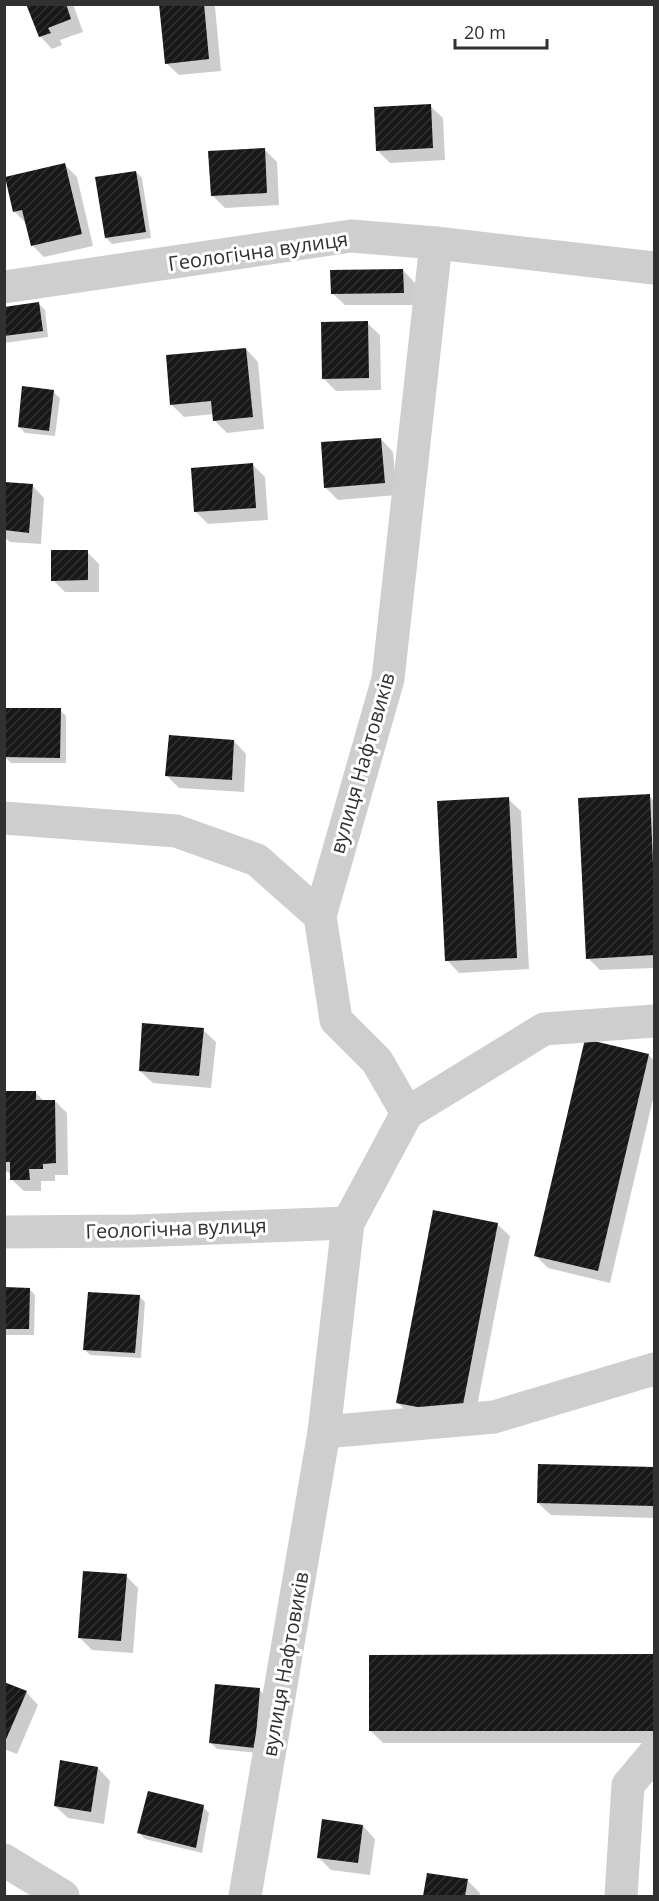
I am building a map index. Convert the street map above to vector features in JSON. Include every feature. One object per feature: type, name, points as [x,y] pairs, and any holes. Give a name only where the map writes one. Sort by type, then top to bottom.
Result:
[{"type":"street","name":"Геологічна вулиця","points":[[4,287],[351,236],[436,243],[654,268]]},
{"type":"street","name":"вулиця Нафтовиків","points":[[245,1896],[324,1432],[348,1223],[407,1113],[376,1061],[336,1020],[320,916],[388,679],[436,243]]},
{"type":"street","points":[[4,818],[176,831],[257,860],[320,916]]},
{"type":"street","points":[[407,1113],[544,1029],[654,1021]]},
{"type":"street","name":"Геологічна вулиця","points":[[4,1232],[135,1231],[348,1223]]},
{"type":"street","points":[[324,1432],[494,1417],[654,1369]]},
{"type":"street","points":[[621,1896],[628,1785],[654,1754]]},
{"type":"street","points":[[4,1860],[63,1896]]},
{"type":"building","points":[[26,4],[66,4],[71,19],[48,28],[51,33],[39,37]]},
{"type":"building","points":[[159,4],[204,4],[209,59],[165,64]]},
{"type":"building","points":[[431,104],[433,148],[376,151],[374,107]]},
{"type":"building","points":[[265,148],[267,193],[211,196],[208,151]]},
{"type":"building","points":[[65,163],[82,234],[31,246],[22,210],[13,212],[5,177]]},
{"type":"building","points":[[136,171],[146,232],[105,238],[95,177]]},
{"type":"building","points":[[403,269],[404,293],[331,294],[330,270]]},
{"type":"building","points":[[39,302],[43,331],[4,336],[4,307]]},
{"type":"building","points":[[368,321],[369,378],[322,379],[321,322]]},
{"type":"building","points":[[246,348],[253,417],[213,421],[211,401],[170,405],[166,355]]},
{"type":"building","points":[[22,386],[54,390],[49,431],[18,427]]},
{"type":"building","points":[[381,438],[385,483],[324,488],[321,442]]},
{"type":"building","points":[[253,463],[256,508],[194,512],[191,468]]},
{"type":"building","points":[[4,482],[33,484],[29,533],[4,530]]},
{"type":"building","points":[[51,550],[88,550],[88,580],[51,581]]},
{"type":"building","points":[[4,708],[61,708],[60,758],[4,757]]},
{"type":"building","points":[[169,735],[234,740],[232,780],[165,776]]},
{"type":"building","points":[[650,794],[654,955],[586,959],[578,798]]},
{"type":"building","points":[[509,797],[517,958],[445,961],[437,801]]},
{"type":"building","points":[[142,1023],[204,1028],[199,1076],[139,1071]]},
{"type":"building","points":[[585,1039],[649,1054],[598,1271],[534,1256]]},
{"type":"building","points":[[4,1091],[36,1091],[36,1100],[55,1100],[56,1163],[43,1164],[43,1169],[29,1169],[30,1180],[10,1180],[10,1162],[4,1162]]},
{"type":"building","points":[[433,1210],[498,1223],[461,1415],[396,1403]]},
{"type":"building","points":[[5,1287],[30,1288],[29,1329],[5,1329]]},
{"type":"building","points":[[88,1292],[140,1295],[135,1353],[83,1350]]},
{"type":"building","points":[[538,1464],[654,1467],[654,1506],[537,1503]]},
{"type":"building","points":[[83,1571],[127,1574],[121,1641],[78,1638]]},
{"type":"building","points":[[654,1654],[654,1731],[369,1731],[369,1655]]},
{"type":"building","points":[[4,1682],[27,1691],[4,1744]]},
{"type":"building","points":[[215,1684],[260,1688],[255,1748],[209,1743]]},
{"type":"building","points":[[60,1760],[98,1767],[91,1812],[54,1806]]},
{"type":"building","points":[[148,1791],[204,1805],[196,1848],[137,1833]]},
{"type":"building","points":[[322,1819],[363,1825],[358,1863],[317,1858]]},
{"type":"building","points":[[427,1873],[468,1879],[465,1896],[423,1896]]}]
